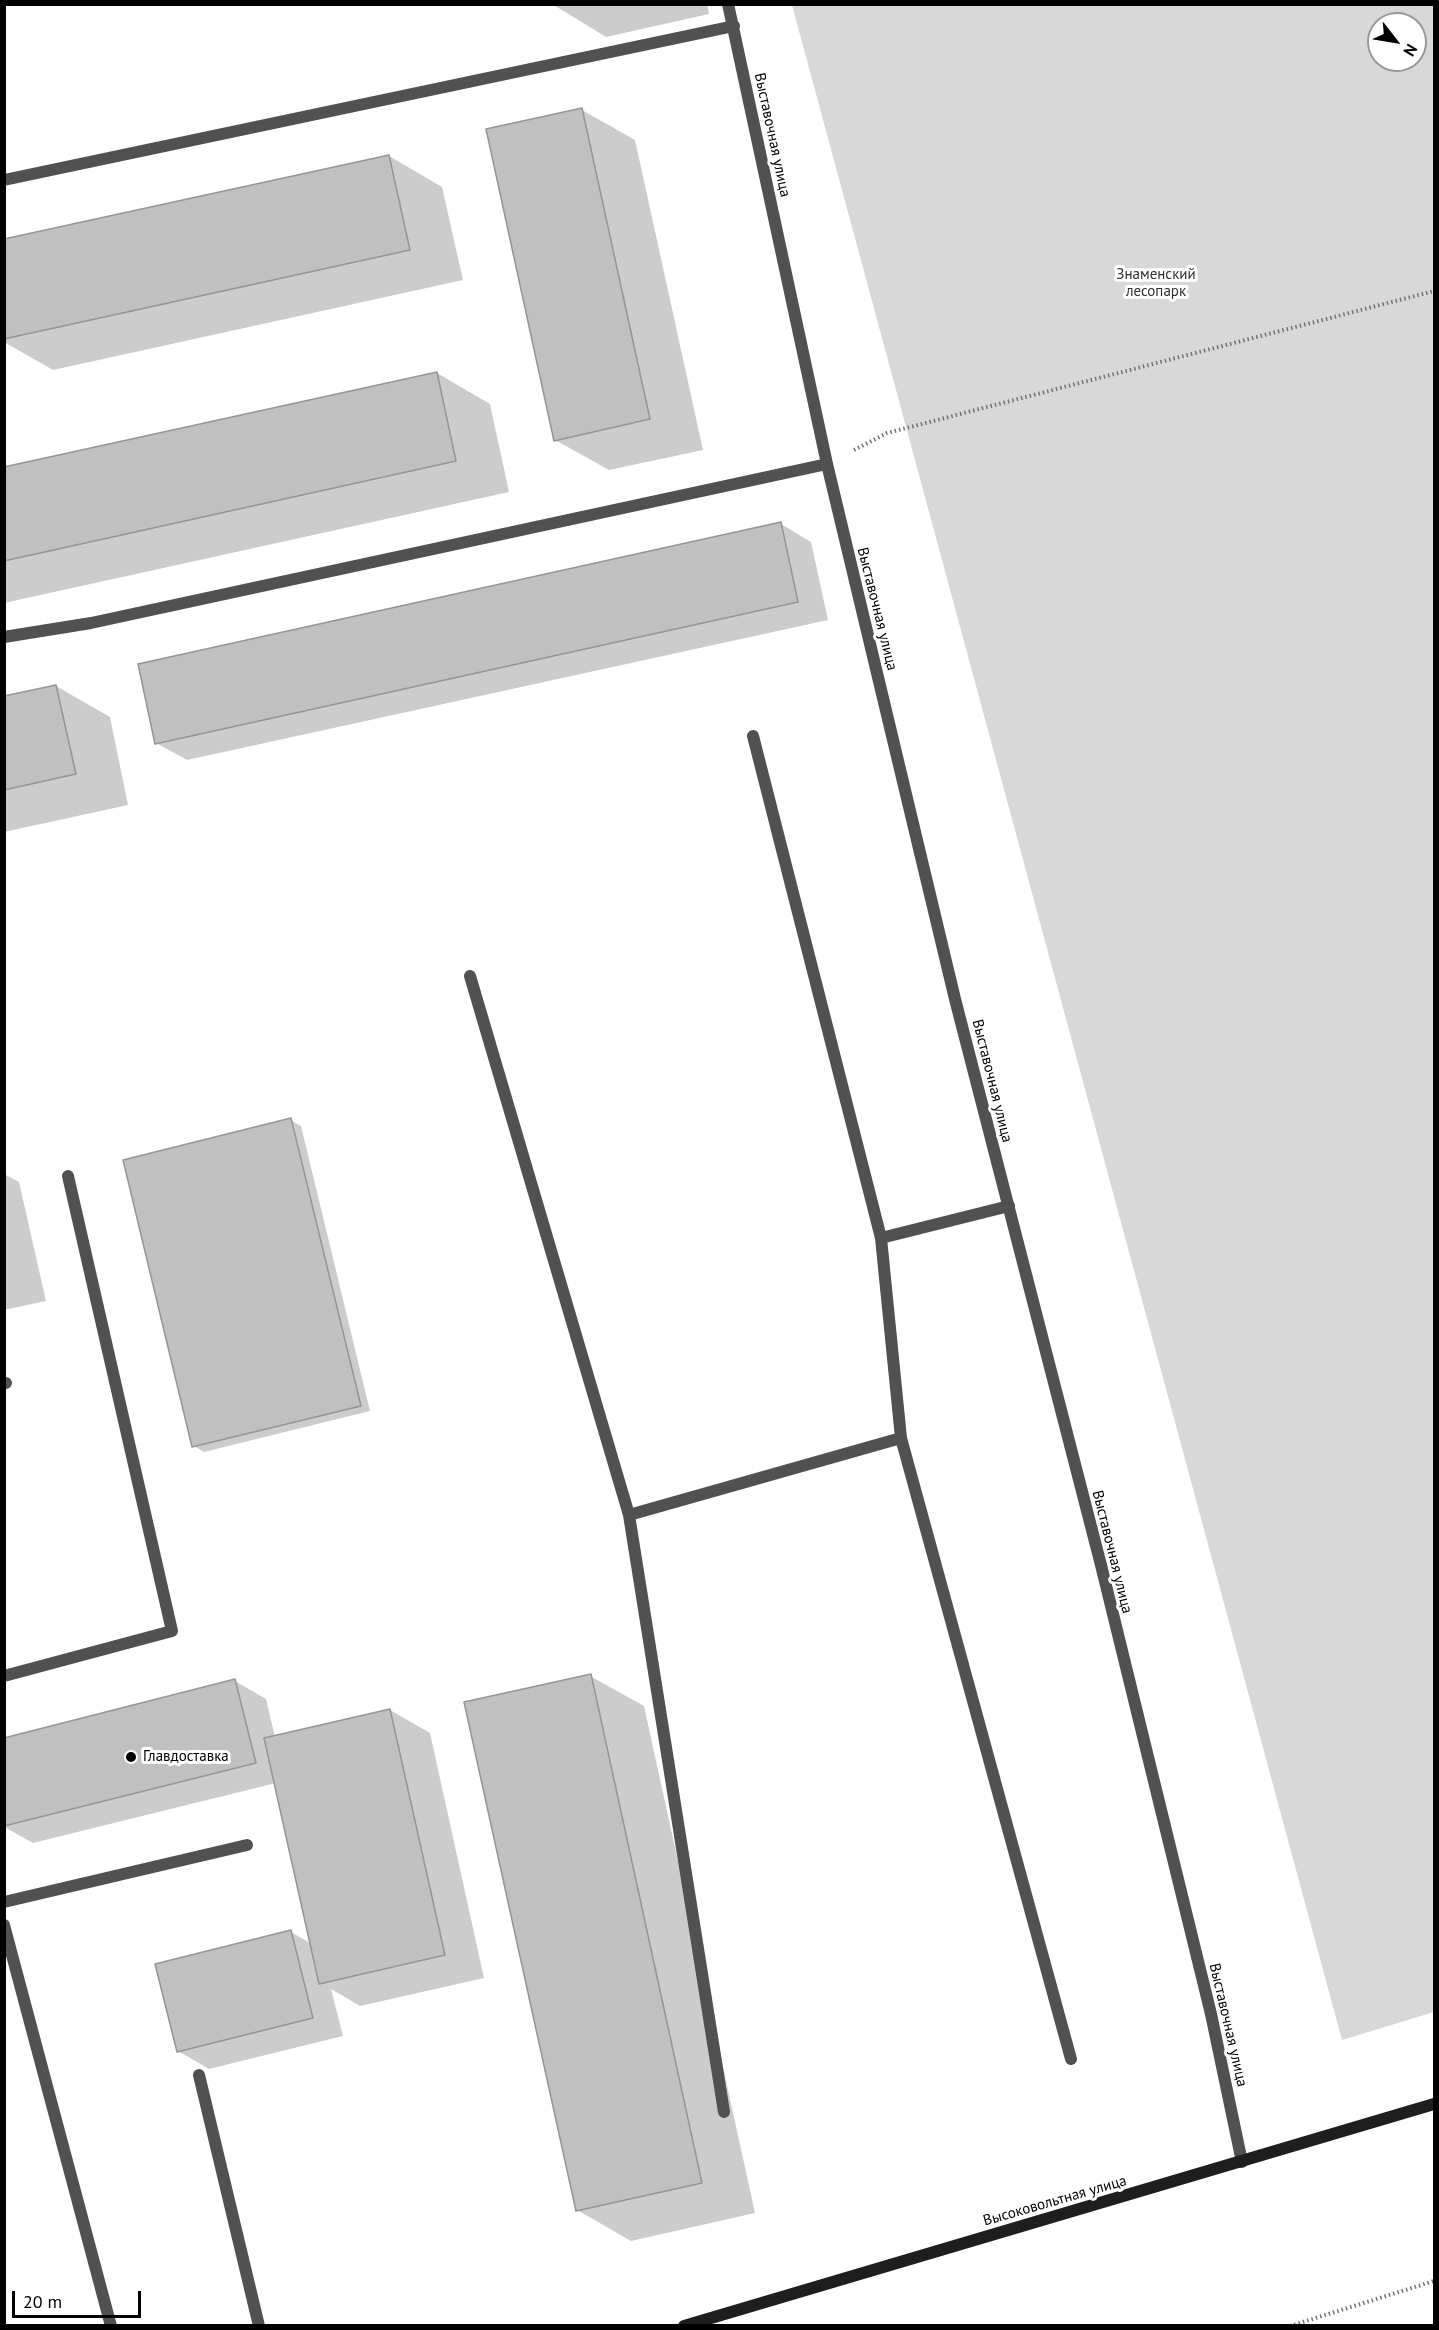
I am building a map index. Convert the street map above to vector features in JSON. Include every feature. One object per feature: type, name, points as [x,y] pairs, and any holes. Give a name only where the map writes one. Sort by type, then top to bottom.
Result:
[{"type":"main road","name":"Высоковольтная улица","points":[[684,2325],[1434,2104]]},
{"type":"street","name":"Выставочная улица","points":[[728,4],[827,464],[953,988],[1101,1565],[1206,1991],[1242,2162]]},
{"type":"street","points":[[4,180],[734,26]]},
{"type":"street","points":[[4,637],[103,620],[827,464]]},
{"type":"street","points":[[753,736],[881,1238],[902,1438],[1071,2059]]},
{"type":"street","points":[[470,976],[629,1515],[724,2112]]},
{"type":"street","points":[[4,1676],[172,1631],[68,1176]]},
{"type":"street","points":[[881,1238],[1009,1206]]},
{"type":"street","points":[[629,1515],[902,1438]]},
{"type":"street","points":[[4,1902],[247,1845]]},
{"type":"street","points":[[4,1924],[111,2325]]},
{"type":"street","points":[[200,2076],[259,2325]]},
{"type":"path","points":[[827,464],[887,433],[1434,291]]},
{"type":"path","points":[[1290,2325],[1434,2281]]},
{"type":"green space","name":"Знаменский лесопарк","points":[[792,5],[1434,5],[1434,2012],[1342,2040]]},
{"type":"building","points":[[582,108],[650,419],[554,441],[486,129]]},
{"type":"building","points":[[389,155],[410,250],[4,339],[4,239]]},
{"type":"building","points":[[437,372],[456,461],[4,561],[4,467]]},
{"type":"building","points":[[781,522],[798,602],[155,744],[138,664]]},
{"type":"building","points":[[56,685],[76,774],[4,790],[4,696]]},
{"type":"building","points":[[291,1118],[361,1406],[192,1447],[123,1160]]},
{"type":"building","points":[[591,1674],[702,2183],[576,2211],[464,1702]]},
{"type":"building","points":[[235,1679],[256,1763],[4,1826],[4,1738]]},
{"type":"building","points":[[390,1709],[445,1955],[319,1984],[264,1738]]},
{"type":"building","points":[[291,1930],[313,2018],[177,2052],[155,1964]]},
{"type":"place","name":"Главдоставка","points":[[131,1757]]}]
